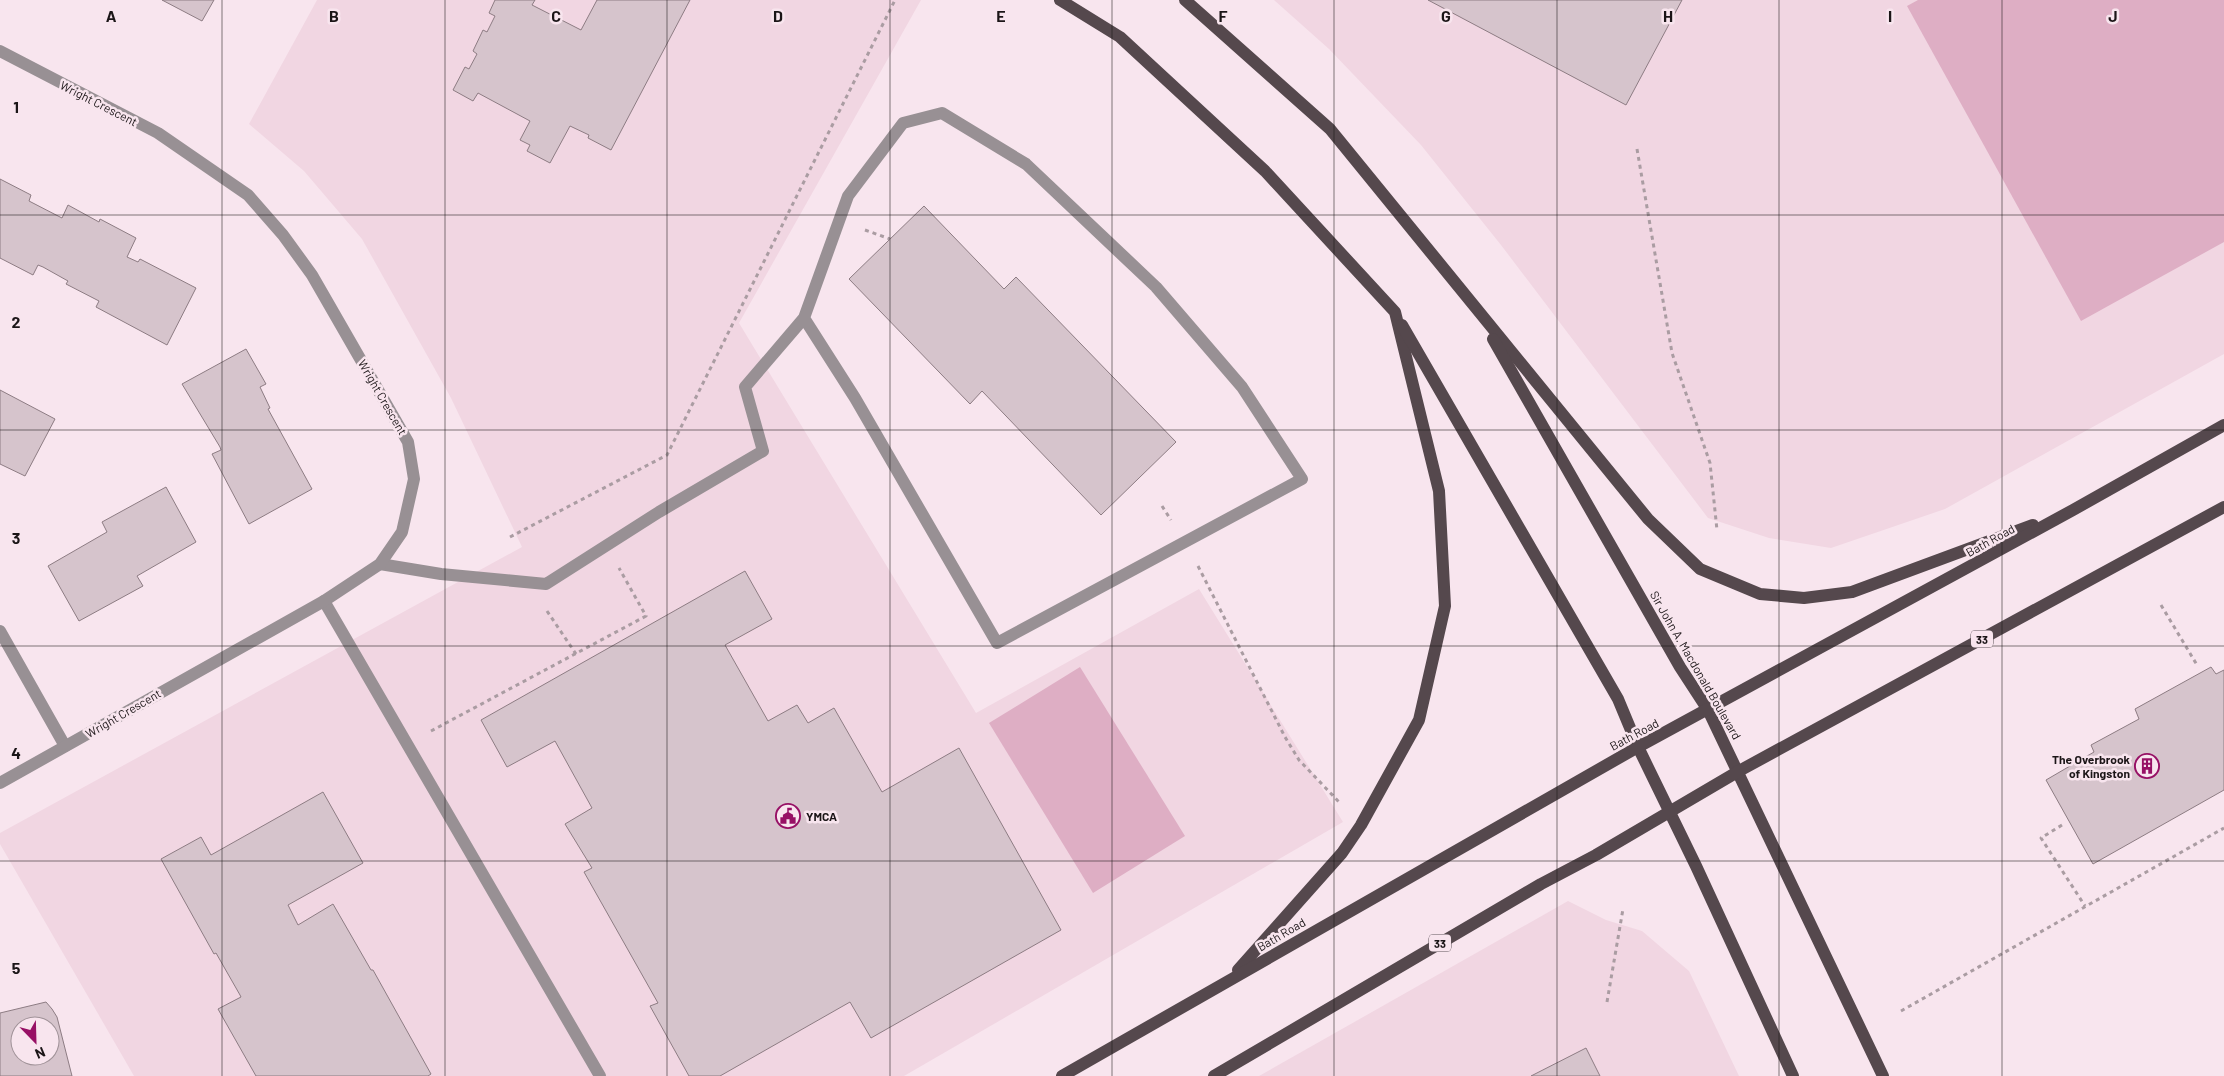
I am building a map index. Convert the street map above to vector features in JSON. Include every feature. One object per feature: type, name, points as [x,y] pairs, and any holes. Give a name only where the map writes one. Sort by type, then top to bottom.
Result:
[{"type":"main road","points":[[1060,0],[1120,37],[1265,171],[1395,312],[1618,699],[1668,812],[1696,866],[1793,1076]]},
{"type":"main road","points":[[1186,0],[1330,129],[1648,519],[1700,569],[1760,594],[1804,598],[1852,592],[2073,510]]},
{"type":"main road","name":"Sir John A. Macdonald Boulevard","points":[[1475,307],[1680,667],[1708,710],[1739,771],[1883,1076]]},
{"type":"main road","points":[[1232,978],[1342,853],[1361,825],[1419,720],[1444,606],[1439,491],[1395,312]]},
{"type":"main road","name":"Bath Road","points":[[1062,1076],[1638,747],[2073,510],[2224,425]]},
{"type":"main road","name":"33","points":[[1214,1076],[1739,771],[2224,507]]},
{"type":"street","name":"Wright Crescent","points":[[0,52],[158,133],[248,194],[283,235],[312,275],[408,442],[414,478],[402,532],[380,564],[324,601],[0,783]]},
{"type":"street","points":[[380,564],[441,574],[546,584],[762,451],[745,388],[804,318],[848,196],[903,123],[942,113],[1026,164],[1156,287],[1242,387],[1302,479],[997,643],[855,398],[804,318]]},
{"type":"street","points":[[324,601],[600,1076]]},
{"type":"street","points":[[0,631],[65,746]]},
{"type":"path","points":[[510,537],[667,455],[895,0]]},
{"type":"path","points":[[1637,149],[1672,353],[1710,463],[1717,530]]},
{"type":"path","points":[[1162,506],[1185,542],[1298,760],[1339,802]]},
{"type":"path","points":[[408,744],[646,616],[607,545]]},
{"type":"path","points":[[528,583],[576,654]]},
{"type":"path","points":[[2161,605],[2198,665]]},
{"type":"path","points":[[2062,825],[2041,838],[2085,906]]},
{"type":"path","points":[[1901,1011],[2224,828]]},
{"type":"path","points":[[1607,1002],[1623,909]]},
{"type":"shaded area","points":[[317,0],[921,0],[739,323],[976,713],[1199,589],[1343,822],[904,1076],[134,1076],[0,844],[0,833],[522,547],[451,398],[362,239],[304,171],[249,124]]},
{"type":"shaded area","points":[[1274,0],[2224,0],[2224,354],[1945,509],[1831,548],[1769,538],[1708,518],[1501,245],[1421,145],[1329,49]]},
{"type":"shaded area","points":[[1918,0],[2224,0],[2224,242],[2081,321],[1907,6]]},
{"type":"shaded area","points":[[1080,667],[1185,836],[1093,893],[989,723]]},
{"type":"shaded area","points":[[1568,901],[1606,920],[1642,931],[1689,971],[1739,1076],[1259,1076]]},
{"type":"building","points":[[162,0],[214,0],[202,21]]},
{"type":"building","points":[[495,0],[535,0],[532,5],[581,30],[597,0],[690,0],[611,150],[588,138],[589,135],[570,126],[550,163],[527,151],[530,145],[520,140],[530,121],[478,93],[473,101],[453,90],[465,67],[469,69],[477,54],[473,51],[483,30],[487,32],[495,16],[489,13]]},
{"type":"building","points":[[1428,0],[1682,0],[1626,105]]},
{"type":"building","points":[[0,179],[31,195],[29,201],[62,218],[68,205],[99,222],[100,219],[136,238],[127,257],[138,262],[140,259],[196,288],[167,345],[96,307],[99,301],[66,284],[68,281],[43,267],[38,265],[33,275],[0,258]]},
{"type":"building","points":[[924,206],[1004,289],[1016,277],[1176,442],[1101,515],[982,391],[970,404],[849,279]]},
{"type":"building","points":[[246,349],[266,384],[260,387],[270,408],[268,409],[312,489],[249,524],[212,454],[221,450],[220,447],[182,384]]},
{"type":"building","points":[[0,390],[55,419],[25,476],[0,464]]},
{"type":"building","points":[[166,487],[196,542],[137,576],[143,586],[79,621],[48,566],[107,532],[102,522]]},
{"type":"building","name":"YMCA","points":[[745,571],[772,619],[725,645],[768,721],[797,705],[808,723],[834,708],[882,792],[959,748],[1061,930],[871,1038],[850,1002],[720,1076],[689,1076],[650,1006],[658,1003],[584,872],[592,868],[565,824],[592,808],[555,741],[507,767],[481,720]]},
{"type":"building","name":"The Overbrook of Kingston","points":[[2211,667],[2216,674],[2224,670],[2224,790],[2093,864],[2046,780],[2094,752],[2091,745],[2139,719],[2135,709]]},
{"type":"building","points":[[323,792],[363,863],[288,905],[298,925],[333,904],[371,970],[373,970],[431,1074],[428,1076],[256,1076],[218,1009],[241,997],[216,953],[214,954],[161,859],[201,837],[211,855]]},
{"type":"building","points":[[46,1002],[56,1016],[10,1016],[10,1066],[60,1066],[60,1029],[72,1076],[0,1076],[0,1013]]},
{"type":"building","points":[[1586,1048],[1600,1076],[1531,1076]]},
{"type":"place","name":"The Overbrook of Kingston","points":[[2147,766]]},
{"type":"place","name":"YMCA","points":[[788,816]]}]
